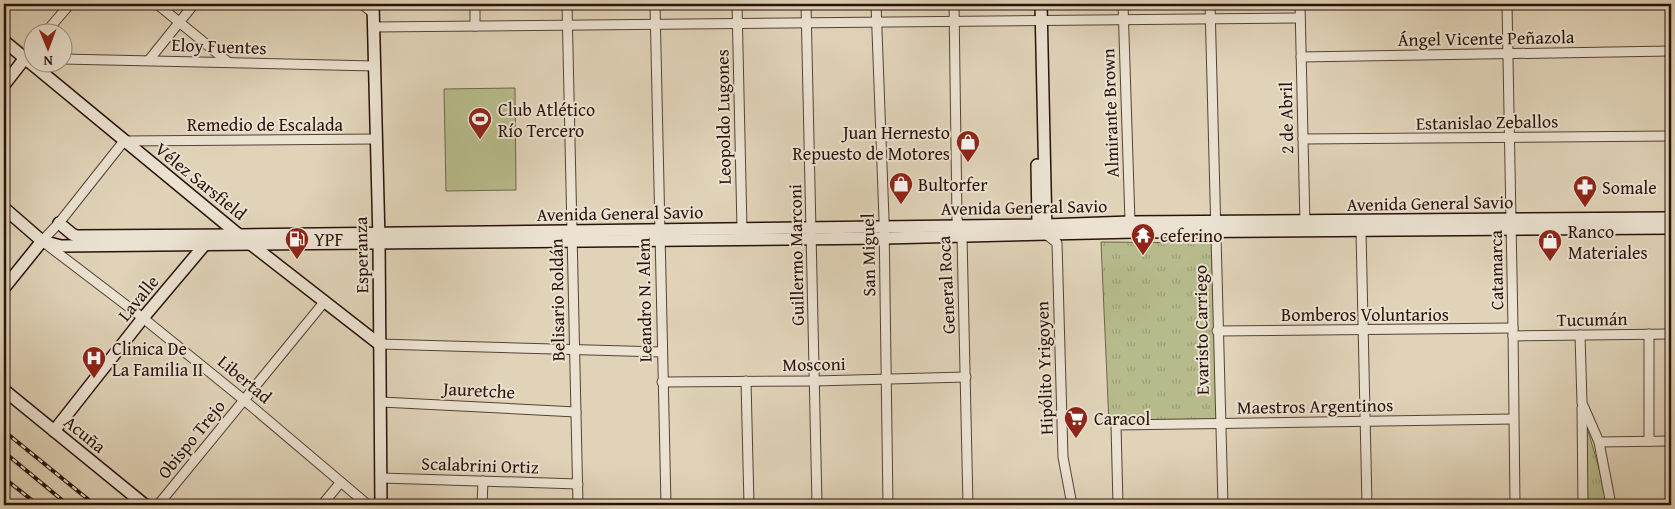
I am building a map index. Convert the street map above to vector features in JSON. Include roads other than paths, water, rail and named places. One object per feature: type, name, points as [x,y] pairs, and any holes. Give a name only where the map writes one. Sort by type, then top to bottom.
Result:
[{"type":"main road","points":[[1033,4],[1038,21]]},
{"type":"main road","points":[[1041,4],[1038,21],[1044,228]]},
{"type":"main road","name":"Esperanza","points":[[373,8],[379,237],[381,505]]},
{"type":"main road","name":"Vélez Sarsfield","points":[[4,41],[22,51]]},
{"type":"main road","points":[[4,85],[22,64]]},
{"type":"main road","name":"Vélez Sarsfield","points":[[49,72],[124,141],[379,344]]},
{"type":"main road","name":"Libertad","points":[[4,208],[42,241]]},
{"type":"main road","name":"Avenida General Savio","points":[[1305,226],[1361,231],[1671,218]]},
{"type":"main road","name":"Avenida General Savio","points":[[379,237],[960,231],[1130,222],[1215,227]]},
{"type":"main road","points":[[59,223],[76,236],[240,235],[379,237]]},
{"type":"main road","name":"Avenida General Savio","points":[[1044,228],[1135,232],[1215,227],[1511,224],[1671,228]]},
{"type":"main road","name":"Avenida General Savio","points":[[659,235],[742,229],[811,233]]},
{"type":"main road","name":"Lavalle","points":[[54,431],[143,318],[213,235]]},
{"type":"main road","points":[[4,288],[42,241],[61,246],[204,245],[379,237]]},
{"type":"main road","name":"Acuña","points":[[4,390],[144,505]]},
{"type":"street","points":[[55,22],[70,4]]},
{"type":"street","points":[[157,4],[228,62]]},
{"type":"street","points":[[148,60],[194,4]]},
{"type":"street","points":[[362,4],[373,8]]},
{"type":"street","points":[[475,4],[475,26]]},
{"type":"street","name":"Belisario Roldán","points":[[567,4],[578,505]]},
{"type":"street","name":"Leandro N. Alem","points":[[655,4],[666,505]]},
{"type":"street","name":"Leopoldo Lugones","points":[[737,4],[742,229]]},
{"type":"street","name":"Guillermo Marconi","points":[[806,4],[817,505]]},
{"type":"street","name":"San Miguel","points":[[876,4],[884,232],[888,505]]},
{"type":"street","name":"General Roca","points":[[954,4],[966,377],[968,505]]},
{"type":"street","name":"Almirante Brown","points":[[1123,4],[1130,222]]},
{"type":"street","name":"Evaristo Carriego","points":[[1210,4],[1223,505]]},
{"type":"street","name":"2 de Abril","points":[[1300,4],[1305,226]]},
{"type":"street","name":"Catamarca","points":[[1507,4],[1515,505]]},
{"type":"street","points":[[374,27],[1300,18]]},
{"type":"street","name":"Ángel Vicente Peñazola","points":[[1301,57],[1671,51]]},
{"type":"street","name":"Eloy Fuentes","points":[[72,59],[375,66]]},
{"type":"street","name":"Estanislao Zeballos","points":[[1303,139],[1671,136]]},
{"type":"street","name":"Remedio de Escalada","points":[[124,141],[376,139]]},
{"type":"street","points":[[42,241],[59,223],[124,141]]},
{"type":"street","name":"Hipólito Yrigoyen","points":[[1044,228],[1057,243],[1063,457],[1072,505]]},
{"type":"street","points":[[1361,231],[1367,505]]},
{"type":"street","name":"Libertad","points":[[42,241],[143,318],[368,505]]},
{"type":"street","name":"Obispo Trejo","points":[[158,505],[325,301]]},
{"type":"street","name":"Bomberos Voluntarios","points":[[1217,331],[1513,332]]},
{"type":"street","name":"Tucumán","points":[[1513,332],[1580,335],[1671,334]]},
{"type":"street","points":[[1648,334],[1649,441]]},
{"type":"street","points":[[1580,335],[1583,505]]},
{"type":"street","points":[[379,344],[662,352]]},
{"type":"street","name":"Mosconi","points":[[662,382],[815,381],[966,377]]},
{"type":"street","points":[[746,381],[749,505]]},
{"type":"street","name":"Jauretche","points":[[381,402],[576,412]]},
{"type":"street","points":[[1582,403],[1599,442],[1611,505]]},
{"type":"street","name":"Maestros Argentinos","points":[[1118,505],[1116,426],[1514,419]]},
{"type":"street","points":[[1599,442],[1671,441]]},
{"type":"street","name":"Scalabrini Ortiz","points":[[381,478],[578,484]]},
{"type":"street","points":[[482,505],[483,481]]},
{"type":"street","points":[[322,505],[340,483]]},
{"type":"railway","points":[[4,431],[95,505]]},
{"type":"railway","points":[[4,452],[68,505]]},
{"type":"railway","points":[[4,478],[38,505]]},
{"type":"place","name":"Club Atlético Río Tercero","points":[[480,140]]},
{"type":"place","name":"Juan Hernesto Repuesto de Motores","points":[[968,163]]},
{"type":"place","name":"Bultorfer","points":[[901,205]]},
{"type":"place","name":"Somale","points":[[1585,208]]},
{"type":"place","name":"ceferino","points":[[1143,256]]},
{"type":"place","name":"YPF","points":[[297,260]]},
{"type":"place","name":"Ranco Materiales","points":[[1550,262]]},
{"type":"place","name":"Clinica De La Familia II","points":[[94,379]]},
{"type":"place","name":"Caracol","points":[[1076,439]]}]
